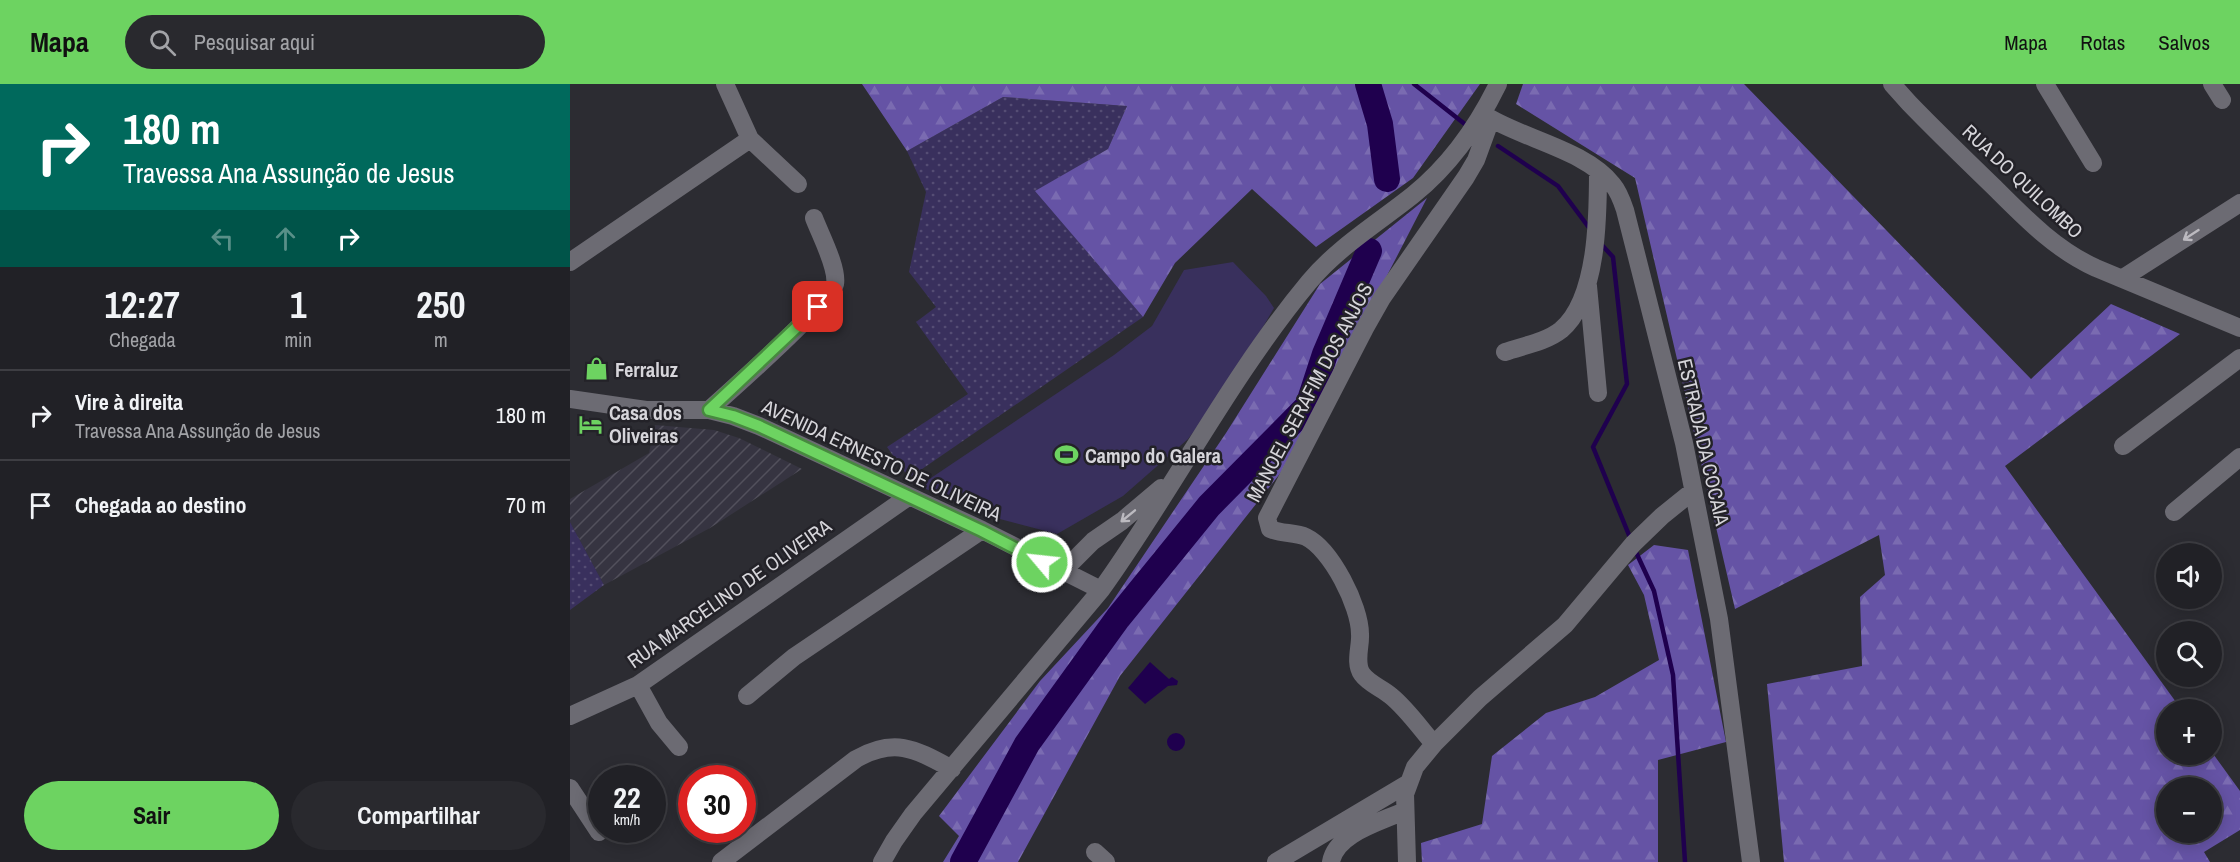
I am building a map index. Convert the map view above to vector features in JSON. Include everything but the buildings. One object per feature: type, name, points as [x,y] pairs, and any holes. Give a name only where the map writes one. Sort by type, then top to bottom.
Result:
[{"type":"street","points":[[725,84],[750,139],[798,184]]},
{"type":"street","points":[[882,862],[913,814],[1101,591],[1122,562],[1173,478],[1284,314],[1310,280],[1329,260],[1416,193],[1451,157],[1487,116],[1498,84]]},
{"type":"street","name":"RUA DO QUILOMBO","points":[[1892,84],[2030,223],[2075,258],[2240,327]]},
{"type":"street","points":[[2045,84],[2093,163]]},
{"type":"street","points":[[2212,84],[2222,100]]},
{"type":"street","name":"ESTRADA DA COCAIA","points":[[1487,116],[1573,155],[1598,171],[1612,183],[1625,210],[1684,443],[1719,619],[1751,862]]},
{"type":"street","name":"MANOEL SERAFIM DOS ANJOS","points":[[1434,744],[1391,696],[1368,681],[1361,673],[1358,664],[1360,623],[1355,604],[1345,584],[1323,552],[1305,536],[1270,529],[1267,518],[1268,512],[1382,298],[1476,160],[1487,116]]},
{"type":"street","points":[[570,262],[750,139]]},
{"type":"street","points":[[1504,352],[1546,338],[1560,331],[1570,320],[1587,282],[1597,239],[1598,171]]},
{"type":"street","points":[[2123,278],[2240,203]]},
{"type":"street","points":[[709,410],[831,295],[836,279],[814,218]]},
{"type":"street","points":[[1587,282],[1598,393]]},
{"type":"street","points":[[2123,446],[2240,358]]},
{"type":"street","name":"AVENIDA ERNESTO DE OLIVEIRA","points":[[570,399],[646,410],[709,410],[733,416],[759,426],[982,531],[1101,591]]},
{"type":"street","points":[[2174,512],[2240,457]]},
{"type":"street","points":[[1062,572],[1093,542],[1173,478]]},
{"type":"street","points":[[1407,862],[1404,811],[1407,784],[1415,767],[1434,744],[1480,698],[1565,625],[1632,544],[1693,491]]},
{"type":"street","name":"RUA MARCELINO DE OLIVEIRA","points":[[570,716],[638,685],[908,497]]},
{"type":"street","points":[[747,696],[794,657],[982,531]]},
{"type":"street","points":[[638,685],[659,723],[679,747]]},
{"type":"street","points":[[721,862],[856,759],[873,750],[889,746],[908,749],[952,769]]},
{"type":"street","points":[[1276,862],[1407,784]]},
{"type":"street","points":[[570,788],[588,814]]},
{"type":"street","points":[[1331,862],[1340,844],[1353,835],[1404,811]]},
{"type":"shaded area","points":[[1003,97],[1127,106],[1108,149],[1036,191],[1143,317],[909,478],[887,447],[968,394],[916,322],[936,307],[909,272],[926,192],[907,151]]},
{"type":"shaded area","name":"Campo do Galera","points":[[1233,262],[1266,296],[1274,308],[1227,388],[1188,439],[1123,496],[1057,534],[992,517],[919,486],[1114,355],[1152,326],[1184,270]]},
{"type":"shaded area","points":[[655,425],[714,430],[739,438],[802,469],[710,528],[604,585],[570,522],[570,499],[649,453]]},
{"type":"shaded area","points":[[570,522],[604,585],[570,610]]},
{"type":"shaded area","points":[[1150,662],[1169,679],[1172,677],[1178,681],[1177,685],[1168,686],[1145,704],[1128,688]]},
{"type":"shaded area","points":[[1176,733],[1182,736],[1185,742],[1182,748],[1176,751],[1170,748],[1167,742],[1170,736]]},
{"type":"green space","points":[[862,84],[1480,84],[1413,178],[1316,247],[1252,189],[1175,263],[1143,317],[1035,191],[1108,149],[1127,106],[1003,97],[907,151]]},
{"type":"green space","points":[[1523,84],[1744,84],[2031,379],[2111,304],[2180,334],[2005,466],[2156,674],[2156,687],[2165,687],[2174,699],[2156,699],[2156,765],[2221,765],[2240,791],[2240,830],[2222,841],[2222,777],[2156,777],[2156,843],[2219,843],[2204,852],[2210,862],[1784,862],[1767,684],[1862,666],[1860,597],[1885,575],[1879,535],[1735,609],[1635,178],[1516,104]]},
{"type":"green space","points":[[1427,198],[1294,456],[1120,676],[1018,862],[943,862],[959,836],[939,816],[1040,681],[1108,608],[1226,433],[1320,284]]},
{"type":"green space","points":[[1654,545],[1688,550],[1726,742],[1658,760],[1658,862],[1422,862],[1421,843],[1482,824],[1492,756],[1546,713],[1595,697],[1659,660],[1644,595],[1628,565]]},
{"type":"waterway","points":[[1368,84],[1380,124],[1387,179]]},
{"type":"waterway","points":[[1414,84],[1466,125]]},
{"type":"waterway","points":[[1498,146],[1558,186],[1590,229]]},
{"type":"waterway","points":[[1600,243],[1613,257],[1627,384],[1593,447],[1631,540]]},
{"type":"waterway","points":[[963,862],[1027,744],[1118,618],[1209,506],[1308,406],[1325,354],[1369,251]]},
{"type":"waterway","points":[[1635,550],[1654,591],[1673,675],[1685,862]]},
{"type":"place","name":"Ferraluz","points":[[597,369]]},
{"type":"place","name":"Casa dos Oliveiras","points":[[591,424]]},
{"type":"place","name":"Campo do Galera","points":[[1067,455]]},
{"type":"route","points":[[818,307],[709,410],[759,426],[982,531],[1042,562]]}]
